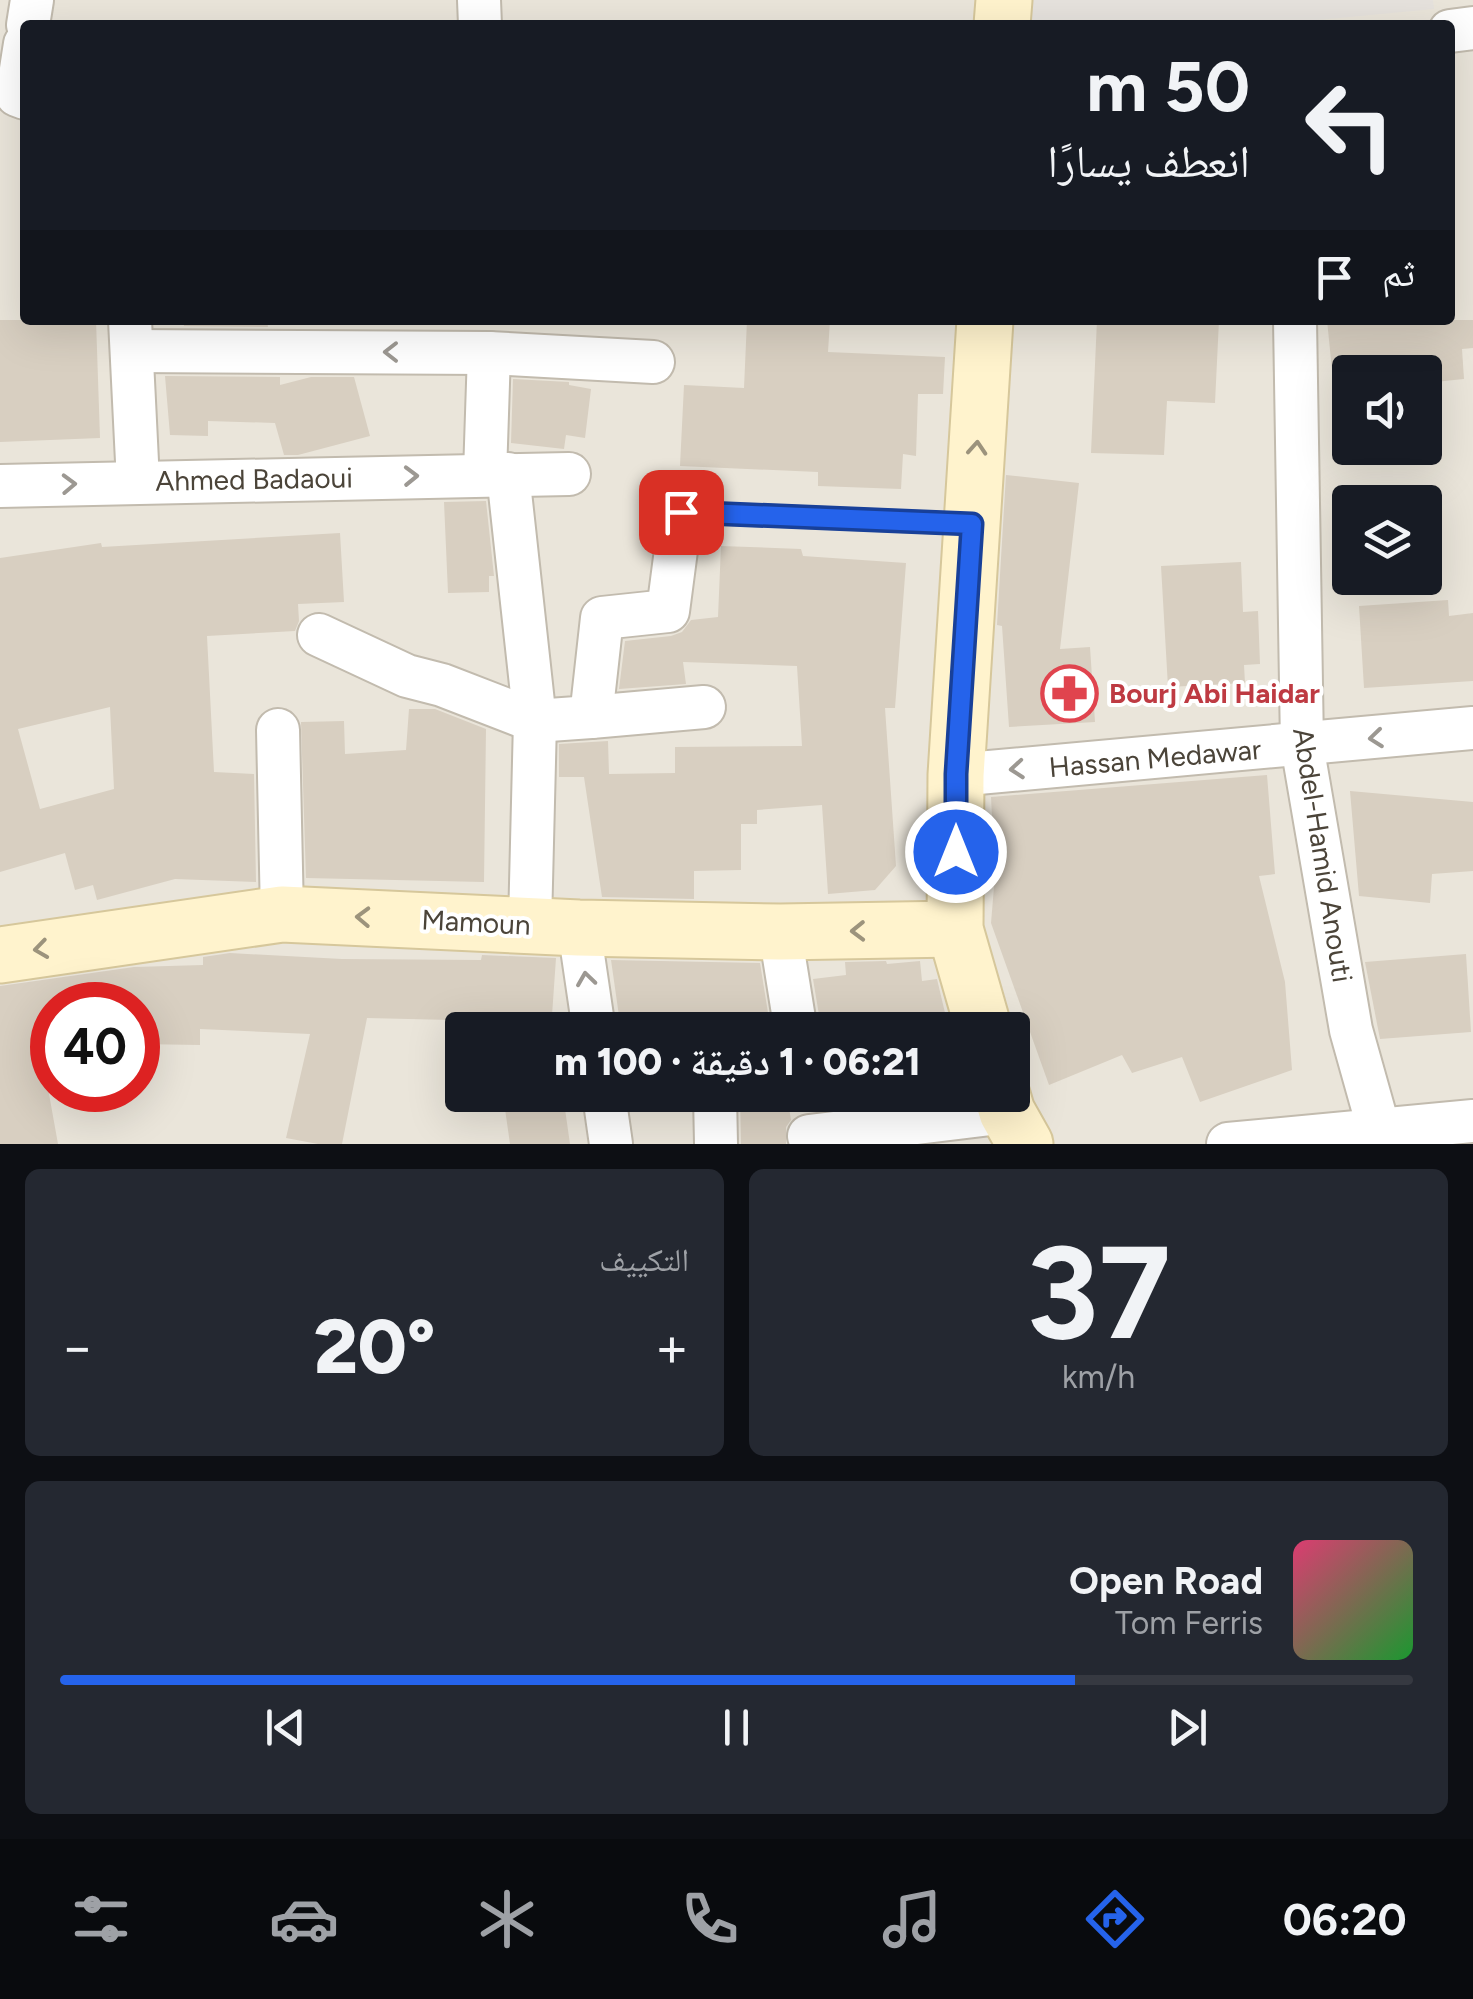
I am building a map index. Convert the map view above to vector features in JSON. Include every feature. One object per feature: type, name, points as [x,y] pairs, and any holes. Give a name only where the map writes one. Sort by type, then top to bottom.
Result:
[{"type":"street","points":[[14,97],[20,68]]},
{"type":"street","points":[[979,1012],[955,929],[956,774],[985,325]]},
{"type":"street","name":"Abdel-Hamid Anouti","points":[[1295,325],[1302,745],[1351,1030],[1381,1138]]},
{"type":"street","points":[[138,482],[131,335],[653,362]]},
{"type":"street","points":[[489,353],[496,474],[535,721],[554,926],[587,1012]]},
{"type":"street","name":"Ahmed Badaoui","points":[[0,486],[569,474]]},
{"type":"street","points":[[592,717],[602,618],[668,611],[681,512]]},
{"type":"street","points":[[319,635],[408,676],[535,721],[704,707]]},
{"type":"street","name":"Hassan Medawar","points":[[956,774],[1473,728]]},
{"type":"street","points":[[278,730],[282,914]]},
{"type":"street","name":"Mamoun","points":[[0,955],[282,914],[780,932],[955,929]]},
{"type":"street","points":[[780,932],[793,1012]]},
{"type":"street","points":[[606,1112],[611,1144]]},
{"type":"street","points":[[715,1112],[716,1144]]},
{"type":"street","points":[[808,1136],[1011,1117]]},
{"type":"street","points":[[1228,1144],[1381,1138],[1473,1122]]},
{"type":"lane","points":[[681,512],[972,524]]},
{"type":"shaded area","points":[[0,0],[1473,0],[1473,1144],[0,1144]]},
{"type":"shaded area","points":[[1022,0],[1433,0],[1434,9],[1318,20],[1020,20]]},
{"type":"building","points":[[0,320],[20,320],[20,325],[96,325],[100,438],[0,442]]},
{"type":"building","points":[[1455,320],[1473,320],[1473,348],[1462,349],[1464,379],[1442,381],[1442,355],[1332,355],[1332,370],[1328,325],[1455,325]]},
{"type":"building","points":[[268,325],[268,327],[184,326]]},
{"type":"building","points":[[747,325],[830,325],[828,352],[945,357],[943,394],[918,394],[916,456],[903,454],[901,489],[818,486],[818,472],[680,466],[684,385],[744,388]]},
{"type":"building","points":[[1097,325],[1219,325],[1215,403],[1167,401],[1164,455],[1091,453]]},
{"type":"building","points":[[165,376],[280,377],[280,385],[311,377],[354,377],[370,436],[298,455],[284,455],[275,423],[208,421],[208,436],[170,435]]},
{"type":"building","points":[[513,379],[569,382],[591,389],[585,438],[566,435],[564,449],[511,443]]},
{"type":"building","points":[[1006,475],[1079,483],[1060,649],[1090,647],[1095,722],[1009,727],[1002,626],[997,625]]},
{"type":"building","points":[[486,501],[494,576],[489,576],[489,592],[448,593],[444,502]]},
{"type":"building","points":[[340,533],[344,602],[298,604],[295,631],[207,636],[214,772],[254,774],[256,882],[175,879],[97,900],[93,885],[75,890],[65,853],[0,872],[0,558],[101,543],[102,547]],"holes":[[[110,707],[114,789],[40,809],[18,729]]]},
{"type":"building","points":[[721,546],[801,549],[803,556],[906,563],[895,708],[885,708],[896,866],[875,890],[828,894],[822,805],[757,810],[757,824],[741,824],[741,870],[694,871],[694,899],[602,897],[584,777],[559,777],[559,744],[608,741],[609,774],[675,773],[675,747],[802,746],[797,666],[683,662],[686,684],[619,689],[625,641],[671,636],[682,632],[691,620],[718,617]]},
{"type":"building","points":[[1241,562],[1243,612],[1258,611],[1260,664],[1244,665],[1245,683],[1168,687],[1161,566]]},
{"type":"building","points":[[1448,600],[1449,616],[1473,613],[1473,681],[1364,688],[1359,606]]},
{"type":"building","points":[[409,709],[435,709],[486,729],[484,882],[306,878],[301,722],[344,721],[345,754],[406,750]]},
{"type":"building","points":[[1267,775],[1275,874],[1259,876],[1285,982],[1292,1070],[1200,1102],[1182,1057],[1132,1073],[1122,1055],[1049,1085],[1030,1032],[1030,1012],[1023,1012],[991,923],[995,875],[991,797]]},
{"type":"building","points":[[1350,791],[1473,802],[1473,871],[1432,874],[1430,903],[1359,896]]},
{"type":"building","points":[[230,953],[342,959],[481,960],[482,955],[556,958],[552,1012],[445,1012],[445,1020],[367,1018],[342,1144],[318,1144],[286,1138],[310,1034],[200,1029],[200,1045],[160,1044],[160,982],[30,982],[30,1112],[52,1112],[58,1144],[0,1144],[0,986],[134,967],[203,965],[203,957]]},
{"type":"building","points":[[1466,954],[1471,1032],[1380,1039],[1365,962]]},
{"type":"building","points":[[611,960],[760,963],[768,1012],[618,1012]]},
{"type":"building","points":[[920,961],[922,981],[937,979],[945,1012],[818,1012],[813,979],[846,975],[845,962]]},
{"type":"building","points":[[505,1112],[565,1112],[570,1144],[510,1144]]},
{"type":"building","points":[[740,1112],[790,1112],[786,1144],[741,1144]]},
{"type":"place","name":"Bourj Abi Haidar","points":[[1070,693]]},
{"type":"route","points":[[681,512],[972,524],[956,774],[956,852]]}]
